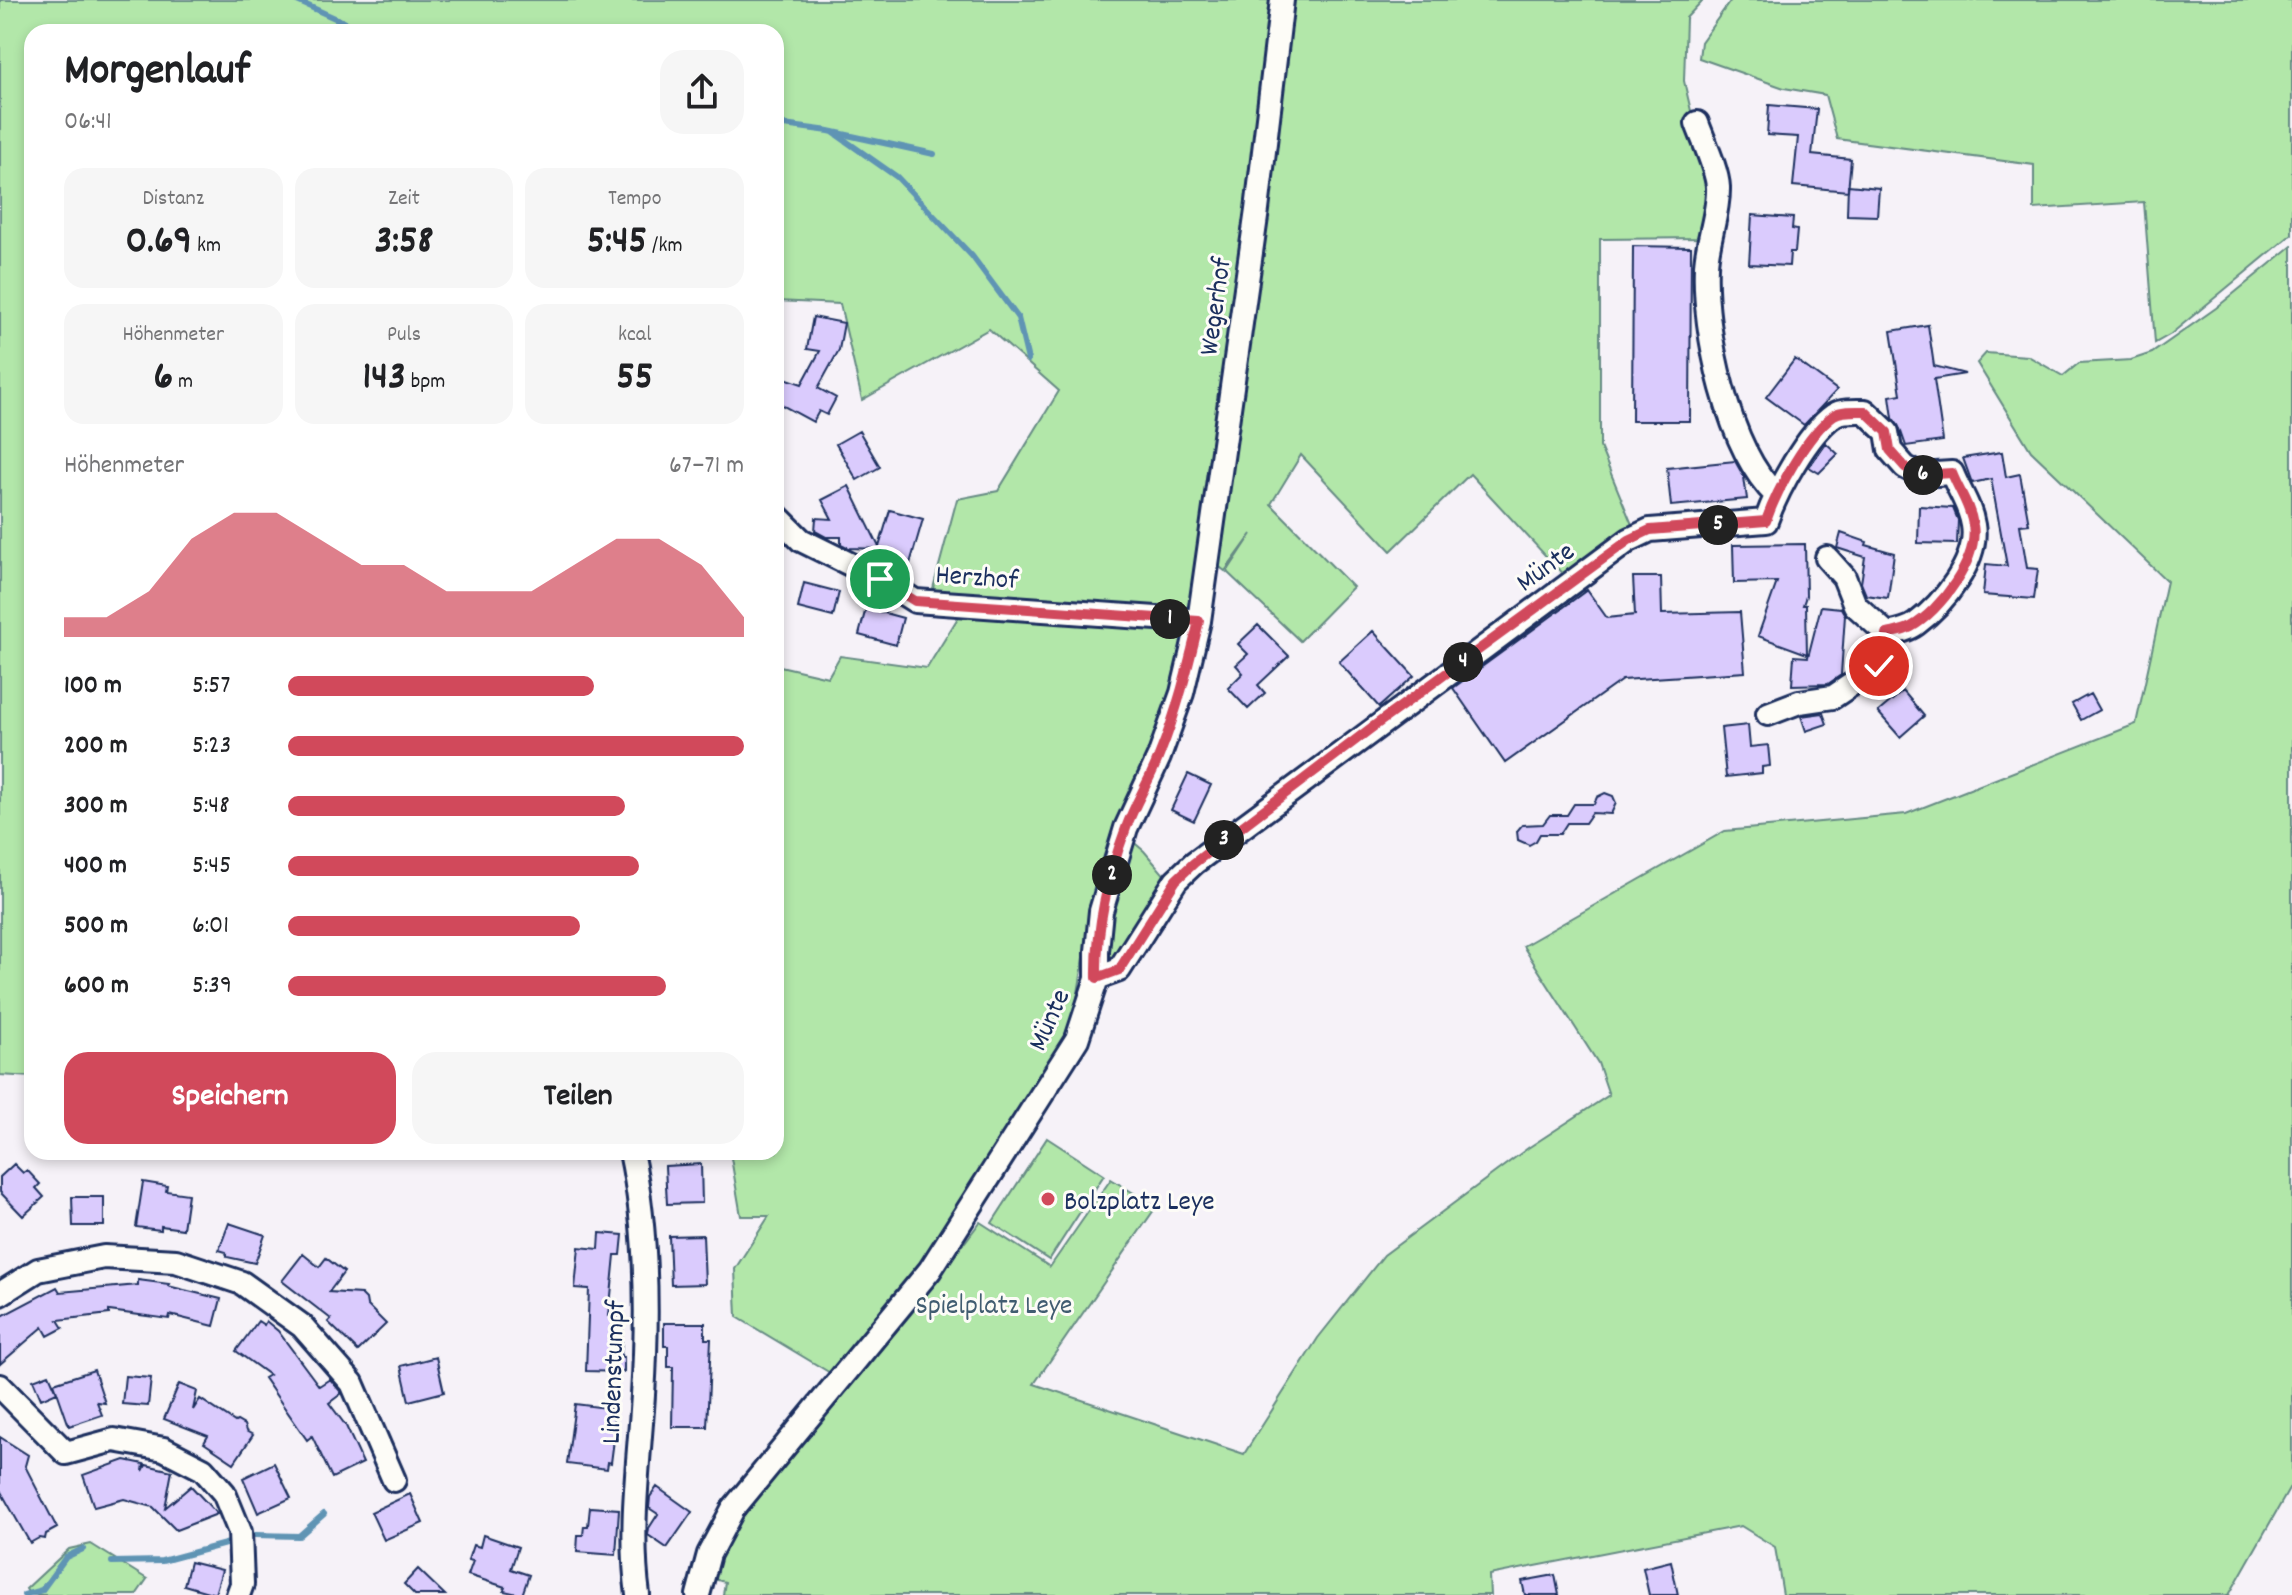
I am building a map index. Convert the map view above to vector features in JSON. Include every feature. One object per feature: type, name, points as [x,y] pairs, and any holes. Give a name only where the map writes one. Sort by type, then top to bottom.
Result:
[{"type":"street","name":"Wegerhof","points":[[1097,978],[1101,911],[1126,828],[1159,757],[1182,693],[1199,621],[1257,210],[1282,0]]},
{"type":"street","points":[[1697,123],[1718,186],[1706,265],[1713,360],[1744,448],[1762,482],[1776,495]]},
{"type":"street","name":"Münte","points":[[698,1595],[709,1554],[733,1509],[916,1289],[956,1232],[1077,1039],[1097,978],[1119,970],[1176,880],[1194,863],[1370,729],[1629,540],[1650,530],[1766,521],[1776,495],[1813,436],[1836,413],[1865,411],[1887,432],[1890,450],[1905,467],[1920,475],[1952,473],[1966,500],[1974,526],[1973,552],[1963,571],[1936,605],[1907,629],[1887,634]]},
{"type":"street","name":"Herzhof","points":[[784,523],[801,540],[880,579],[915,601],[1199,621]]},
{"type":"street","points":[[1768,714],[1799,702],[1833,697],[1879,666],[1884,659],[1887,634],[1855,605],[1844,577],[1827,558]]},
{"type":"street","name":"Lindenstumpf","points":[[633,1160],[642,1210],[645,1299],[643,1392],[637,1464],[635,1569],[638,1595]]},
{"type":"street","points":[[0,1294],[38,1270],[104,1257],[176,1261],[242,1283],[302,1326],[352,1383],[394,1480]]},
{"type":"street","points":[[0,1386],[66,1453],[114,1440],[164,1449],[203,1469],[224,1493],[240,1532],[242,1584],[238,1595]]},
{"type":"green space","points":[[0,0],[1272,0],[1252,173],[1192,601],[1164,721],[1105,858],[1075,1011],[1058,1051],[918,1272],[832,1374],[737,1317],[735,1269],[769,1216],[741,1216],[731,1160],[784,1160],[784,667],[828,677],[840,656],[927,668],[959,616],[928,607],[957,499],[998,491],[1059,391],[989,329],[862,400],[840,304],[784,301],[784,24],[24,24],[24,1076],[0,1075]]},
{"type":"green space","points":[[1291,0],[1703,0],[1686,18],[1684,81],[1709,188],[1705,238],[1600,239],[1600,447],[1633,527],[1568,580],[1470,474],[1391,551],[1301,455],[1271,504],[1353,587],[1300,641],[1227,572],[1252,534],[1225,571],[1213,562]]},
{"type":"green space","points":[[1731,0],[2292,0],[2292,234],[2171,334],[2155,343],[2144,202],[2034,209],[2034,165],[1837,139],[1825,95],[1784,88],[1699,58],[1701,42]]},
{"type":"green space","name":"Spielplatz Leye","points":[[2292,246],[2292,1484],[2229,1595],[1783,1595],[1775,1547],[1741,1526],[1489,1575],[1490,1595],[723,1595],[725,1582],[710,1578],[721,1547],[769,1482],[911,1314],[980,1222],[1050,1267],[1111,1179],[1156,1207],[1034,1384],[1244,1454],[1318,1338],[1384,1255],[1528,1148],[1609,1095],[1598,1063],[1523,946],[1725,831],[1906,814],[2136,724],[2167,581],[2031,451],[1977,363],[1986,353],[2028,356],[2063,376],[2079,363],[2131,360],[2152,353],[2216,308]]},
{"type":"green space","points":[[1130,839],[1167,878],[1121,959],[1106,958],[1107,929]]},
{"type":"green space","name":"Bolzplatz Leye","points":[[1047,1138],[1104,1175],[1049,1260],[992,1223]]},
{"type":"green space","points":[[91,1544],[147,1579],[136,1595],[30,1595],[26,1589],[69,1549]]},
{"type":"building","points":[[1769,105],[1817,109],[1812,155],[1851,159],[1848,191],[1793,186],[1798,137],[1767,135]]},
{"type":"building","points":[[1848,185],[1879,188],[1877,216],[1847,215]]},
{"type":"building","points":[[1752,215],[1793,218],[1792,229],[1797,230],[1795,252],[1790,252],[1789,266],[1749,264]]},
{"type":"building","points":[[1633,246],[1691,247],[1690,421],[1632,421]]},
{"type":"building","points":[[813,317],[844,323],[839,350],[818,388],[836,398],[827,415],[819,411],[813,422],[784,406],[784,378],[802,384],[820,351],[807,349]]},
{"type":"building","points":[[1928,325],[1934,366],[1965,374],[1934,379],[1943,441],[1906,446],[1893,418],[1890,396],[1901,394],[1891,331]]},
{"type":"building","points":[[1795,359],[1837,390],[1804,425],[1766,397]]},
{"type":"building","points":[[859,431],[880,467],[857,480],[836,444]]},
{"type":"building","points":[[1826,443],[1838,454],[1819,473],[1809,467]]},
{"type":"building","points":[[2002,452],[2006,477],[2020,474],[2029,524],[2020,525],[2027,568],[2038,569],[2034,599],[1983,595],[1986,564],[2007,566],[1991,479],[1972,483],[1963,458]]},
{"type":"building","points":[[1735,461],[1744,477],[1747,499],[1671,506],[1667,468]]},
{"type":"building","points":[[849,486],[879,547],[890,510],[923,519],[907,574],[875,561],[879,549],[849,548],[841,544],[841,537],[826,537],[815,531],[816,518],[832,519],[822,500]]},
{"type":"building","points":[[1919,506],[1953,508],[1958,520],[1957,544],[1918,543]]},
{"type":"building","points":[[1841,533],[1867,542],[1866,545],[1894,553],[1888,598],[1866,595],[1861,583],[1865,557],[1837,548]]},
{"type":"building","points":[[1805,544],[1806,596],[1803,605],[1806,605],[1807,654],[1758,636],[1777,582],[1734,583],[1733,545]]},
{"type":"building","points":[[1633,577],[1661,577],[1662,614],[1740,612],[1745,672],[1622,680],[1505,763],[1453,688],[1587,590],[1607,618],[1635,615]]},
{"type":"building","points":[[804,583],[839,592],[833,617],[798,608]]},
{"type":"building","points":[[1821,606],[1841,608],[1845,615],[1841,675],[1828,684],[1792,685],[1794,656],[1808,657]]},
{"type":"building","points":[[866,608],[903,618],[896,645],[859,635]]},
{"type":"building","points":[[1258,625],[1289,656],[1258,685],[1265,693],[1248,709],[1228,688],[1243,673],[1236,665],[1248,654],[1238,644]]},
{"type":"building","points":[[1373,631],[1414,676],[1379,707],[1339,662]]},
{"type":"building","points":[[1903,691],[1924,716],[1900,737],[1878,712]]},
{"type":"building","points":[[2090,694],[2099,710],[2081,720],[2072,704]]},
{"type":"building","points":[[1823,713],[1827,724],[1806,731],[1801,716]]},
{"type":"building","points":[[1748,725],[1750,747],[1768,745],[1770,766],[1762,767],[1762,773],[1726,777],[1721,728]]},
{"type":"building","points":[[1188,774],[1211,785],[1194,821],[1171,810]]},
{"type":"building","points":[[1605,793],[1613,796],[1616,803],[1611,814],[1592,813],[1585,823],[1567,823],[1560,834],[1540,834],[1529,845],[1518,840],[1517,831],[1522,825],[1543,824],[1550,815],[1567,815],[1574,804],[1594,804],[1597,797]]},
{"type":"building","points":[[14,1164],[23,1173],[27,1170],[40,1184],[36,1188],[44,1197],[23,1216],[0,1192],[0,1177]]},
{"type":"building","points":[[701,1164],[702,1203],[667,1204],[665,1166]]},
{"type":"building","points":[[143,1182],[167,1186],[166,1191],[188,1194],[183,1229],[136,1227]]},
{"type":"building","points":[[72,1197],[104,1197],[104,1226],[73,1226]]},
{"type":"building","points":[[229,1223],[265,1235],[255,1263],[227,1257],[226,1252],[219,1250]]},
{"type":"building","points":[[600,1233],[623,1235],[621,1255],[615,1255],[609,1316],[623,1316],[621,1357],[624,1357],[624,1372],[586,1371],[589,1289],[575,1288],[579,1247],[599,1249]]},
{"type":"building","points":[[703,1235],[705,1284],[671,1285],[669,1236]]},
{"type":"building","points":[[303,1254],[319,1267],[326,1258],[344,1272],[329,1292],[361,1294],[367,1305],[386,1324],[358,1351],[328,1322],[331,1319],[282,1281]]},
{"type":"building","points":[[138,1280],[169,1284],[221,1299],[214,1326],[170,1315],[169,1319],[109,1311],[109,1314],[58,1320],[63,1328],[48,1336],[43,1327],[0,1364],[0,1317],[57,1287],[60,1292],[138,1285]]},
{"type":"building","points":[[258,1321],[264,1325],[266,1321],[278,1331],[319,1386],[330,1379],[340,1391],[341,1394],[329,1403],[346,1426],[363,1463],[332,1478],[312,1436],[307,1440],[264,1378],[269,1375],[236,1351]]},
{"type":"building","points":[[664,1323],[705,1323],[705,1339],[711,1339],[707,1427],[672,1427],[673,1367],[668,1367]]},
{"type":"building","points":[[436,1357],[444,1392],[409,1401],[401,1366]]},
{"type":"building","points":[[94,1370],[105,1403],[97,1402],[102,1415],[69,1426],[54,1383]]},
{"type":"building","points":[[49,1374],[57,1392],[41,1399],[33,1380]]},
{"type":"building","points":[[125,1376],[151,1378],[148,1406],[122,1404]]},
{"type":"building","points":[[179,1384],[197,1391],[193,1410],[200,1399],[244,1425],[246,1431],[253,1435],[234,1463],[204,1443],[208,1436],[164,1419]]},
{"type":"building","points":[[575,1404],[615,1409],[611,1463],[608,1462],[607,1469],[567,1464]]},
{"type":"building","points":[[0,1437],[28,1455],[25,1466],[57,1528],[46,1534],[45,1539],[39,1538],[30,1543],[0,1490]]},
{"type":"building","points":[[125,1460],[144,1464],[143,1471],[146,1465],[172,1471],[165,1508],[191,1486],[217,1514],[176,1530],[153,1507],[124,1499],[94,1507],[83,1475]]},
{"type":"building","points":[[274,1463],[291,1498],[258,1513],[243,1478]]},
{"type":"building","points":[[657,1487],[692,1512],[667,1548],[648,1535],[658,1514],[649,1508],[650,1497]]},
{"type":"building","points":[[410,1494],[423,1523],[384,1540],[371,1512]]},
{"type":"building","points":[[590,1507],[619,1509],[616,1555],[577,1552],[578,1535],[583,1535],[584,1526],[588,1526]]},
{"type":"building","points":[[483,1535],[518,1547],[511,1569],[529,1575],[522,1595],[504,1591],[505,1587],[468,1575],[473,1561],[468,1560],[473,1545],[480,1547]]},
{"type":"building","points":[[1671,1561],[1678,1595],[1649,1595],[1643,1568]]},
{"type":"building","points":[[190,1562],[222,1570],[215,1594],[184,1585]]},
{"type":"building","points":[[418,1569],[445,1595],[415,1595],[404,1584]]},
{"type":"building","points":[[1555,1575],[1559,1595],[1525,1595],[1522,1581]]},
{"type":"waterway","points":[[295,0],[348,24]]},
{"type":"waterway","points":[[784,125],[829,131],[934,154]]},
{"type":"waterway","points":[[833,132],[897,177],[972,256],[1018,318],[1028,360]]},
{"type":"waterway","points":[[255,1535],[299,1536],[324,1514]]},
{"type":"waterway","points":[[112,1562],[162,1561],[229,1543]]},
{"type":"waterway","points":[[24,1595],[42,1590],[66,1557],[83,1549]]},
{"type":"place","name":"Bolzplatz Leye","points":[[1048,1199]]},
{"type":"route","points":[[880,579],[915,601],[1199,621],[1182,693],[1159,757],[1126,828],[1101,911],[1097,978],[1119,970],[1176,880],[1194,863],[1370,729],[1629,540],[1650,530],[1766,521],[1776,495],[1813,436],[1836,413],[1865,411],[1887,432],[1890,450],[1905,467],[1920,475],[1952,473],[1966,500],[1974,526],[1973,552],[1963,571],[1917,623],[1887,634],[1884,659],[1879,666]]}]
